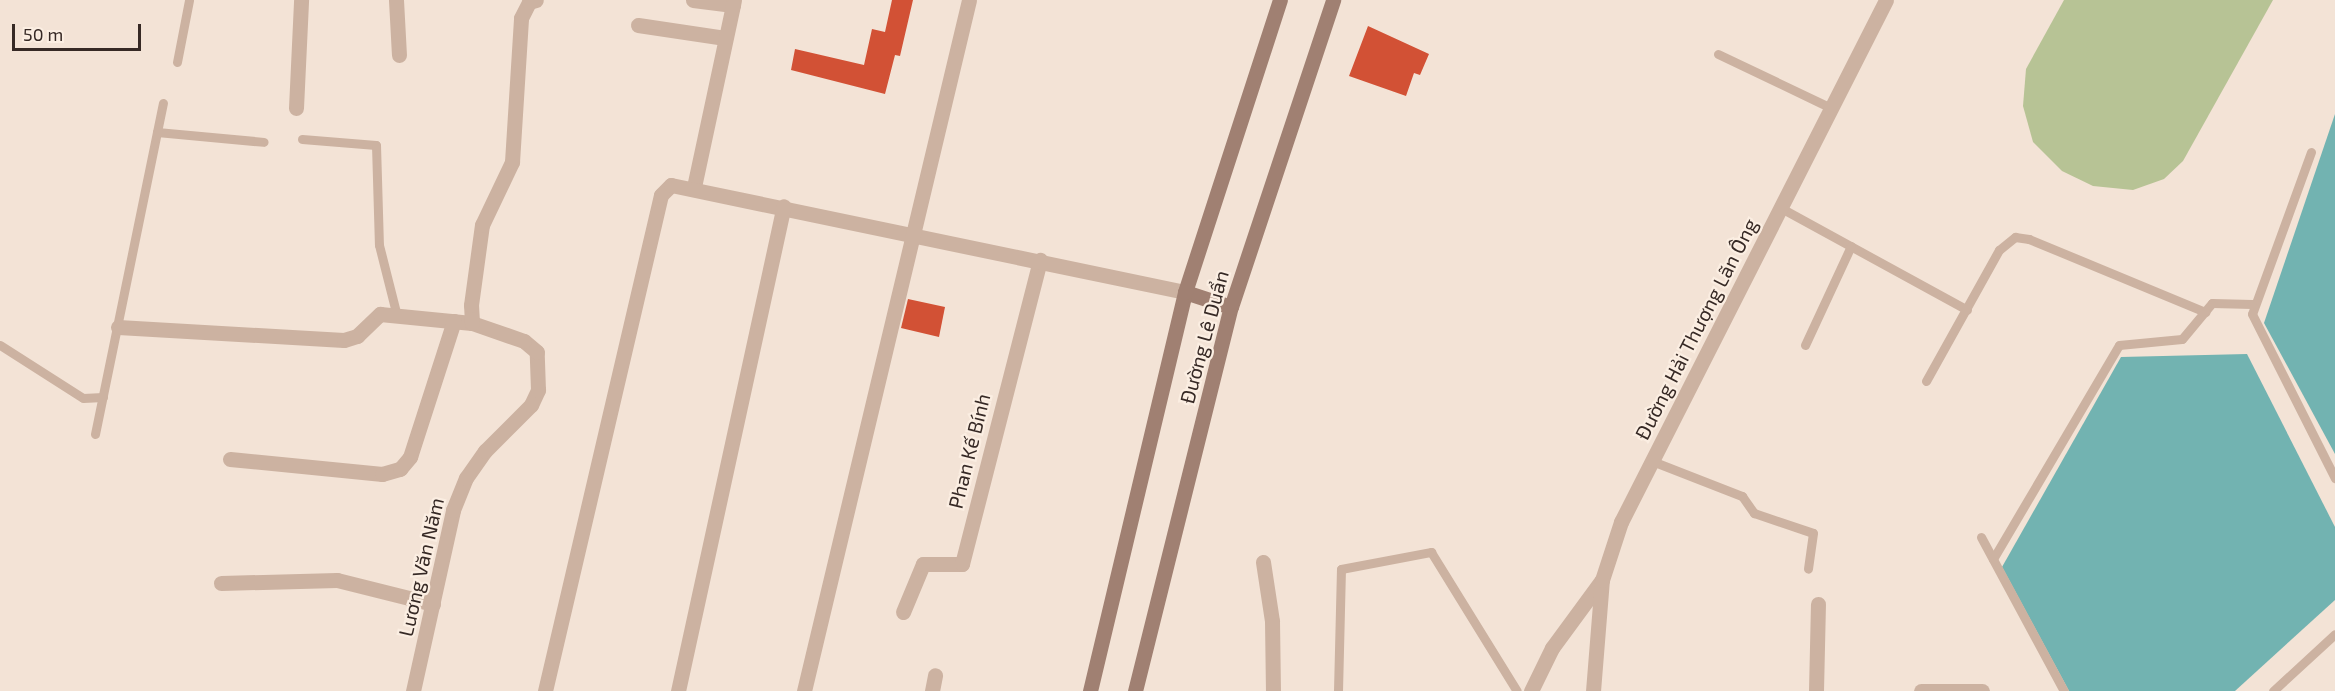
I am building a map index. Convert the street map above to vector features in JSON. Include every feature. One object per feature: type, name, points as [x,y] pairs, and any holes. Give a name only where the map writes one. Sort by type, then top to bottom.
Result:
[{"type":"main road","name":"Đường Lê Duẩn","points":[[1090,691],[1185,292],[1280,0]]},
{"type":"main road","name":"Đường Lê Duẩn","points":[[1135,691],[1231,307],[1333,0]]},
{"type":"main road","points":[[1185,292],[1231,307]]},
{"type":"street","points":[[296,108],[302,0]]},
{"type":"street","points":[[396,0],[399,54]]},
{"type":"street","points":[[693,0],[734,2],[694,187]]},
{"type":"street","points":[[804,691],[969,0]]},
{"type":"street","name":"Đường Hải Thượng Lãn Ông","points":[[1593,691],[1602,580],[1621,522],[1886,0]]},
{"type":"street","points":[[472,324],[482,225],[512,162],[516,57],[521,18],[531,1]]},
{"type":"street","points":[[638,26],[725,38]]},
{"type":"street","points":[[545,691],[661,195],[671,184],[1185,292]]},
{"type":"street","points":[[678,691],[784,206]]},
{"type":"street","name":"Phan Kế Bính","points":[[903,612],[923,564],[962,564],[1040,260]]},
{"type":"street","points":[[118,327],[344,340],[357,336],[380,314],[396,312]]},
{"type":"street","name":"Lương Văn Năm","points":[[396,312],[472,324],[524,341],[537,352],[538,390],[531,405],[484,451],[466,478],[453,510],[413,691]]},
{"type":"street","points":[[230,459],[382,474],[400,469],[410,457],[454,321]]},
{"type":"street","points":[[1263,562],[1272,621],[1273,691]]},
{"type":"street","points":[[220,583],[337,580],[433,604]]},
{"type":"street","points":[[1531,691],[1547,656],[1602,580]]},
{"type":"street","points":[[1816,691],[1818,604]]},
{"type":"street","points":[[932,691],[935,675]]},
{"type":"street","points":[[1921,691],[1982,691]]},
{"type":"lane","points":[[177,62],[189,0]]},
{"type":"lane","points":[[1718,54],[1831,108]]},
{"type":"lane","points":[[95,434],[163,103]]},
{"type":"lane","points":[[157,132],[264,142]]},
{"type":"lane","points":[[302,139],[376,145],[379,245],[396,312]]},
{"type":"lane","points":[[2311,152],[2252,304],[2260,332],[2335,478]]},
{"type":"lane","points":[[1781,208],[1967,310]]},
{"type":"lane","points":[[1926,381],[1999,249],[2015,237],[2029,239],[2205,312]]},
{"type":"lane","points":[[1805,345],[1851,246]]},
{"type":"lane","points":[[1993,559],[2119,345],[2182,339],[2205,312],[2217,302],[2252,304]]},
{"type":"lane","points":[[0,345],[84,398],[103,397]]},
{"type":"lane","points":[[1652,461],[1742,496],[1754,513],[1813,533],[1808,569]]},
{"type":"lane","points":[[1981,537],[2064,691]]},
{"type":"lane","points":[[1338,691],[1341,569],[1431,552],[1517,691]]},
{"type":"lane","points":[[2273,691],[2335,634]]},
{"type":"green space","points":[[2064,0],[2273,0],[2183,161],[2164,179],[2133,190],[2093,186],[2062,171],[2033,142],[2023,106],[2026,69]]},
{"type":"water","points":[[2335,114],[2335,454],[2264,323]]},
{"type":"water","points":[[2247,354],[2335,527],[2335,600],[2235,691],[2069,691],[2002,567],[2121,357]]},
{"type":"building","points":[[892,0],[913,0],[900,56],[895,55],[885,94],[791,70],[795,49],[864,65],[872,29],[885,32]]},
{"type":"building","points":[[1368,26],[1429,54],[1420,75],[1414,73],[1406,96],[1349,76]]},
{"type":"building","points":[[908,299],[945,307],[939,337],[901,328]]}]
